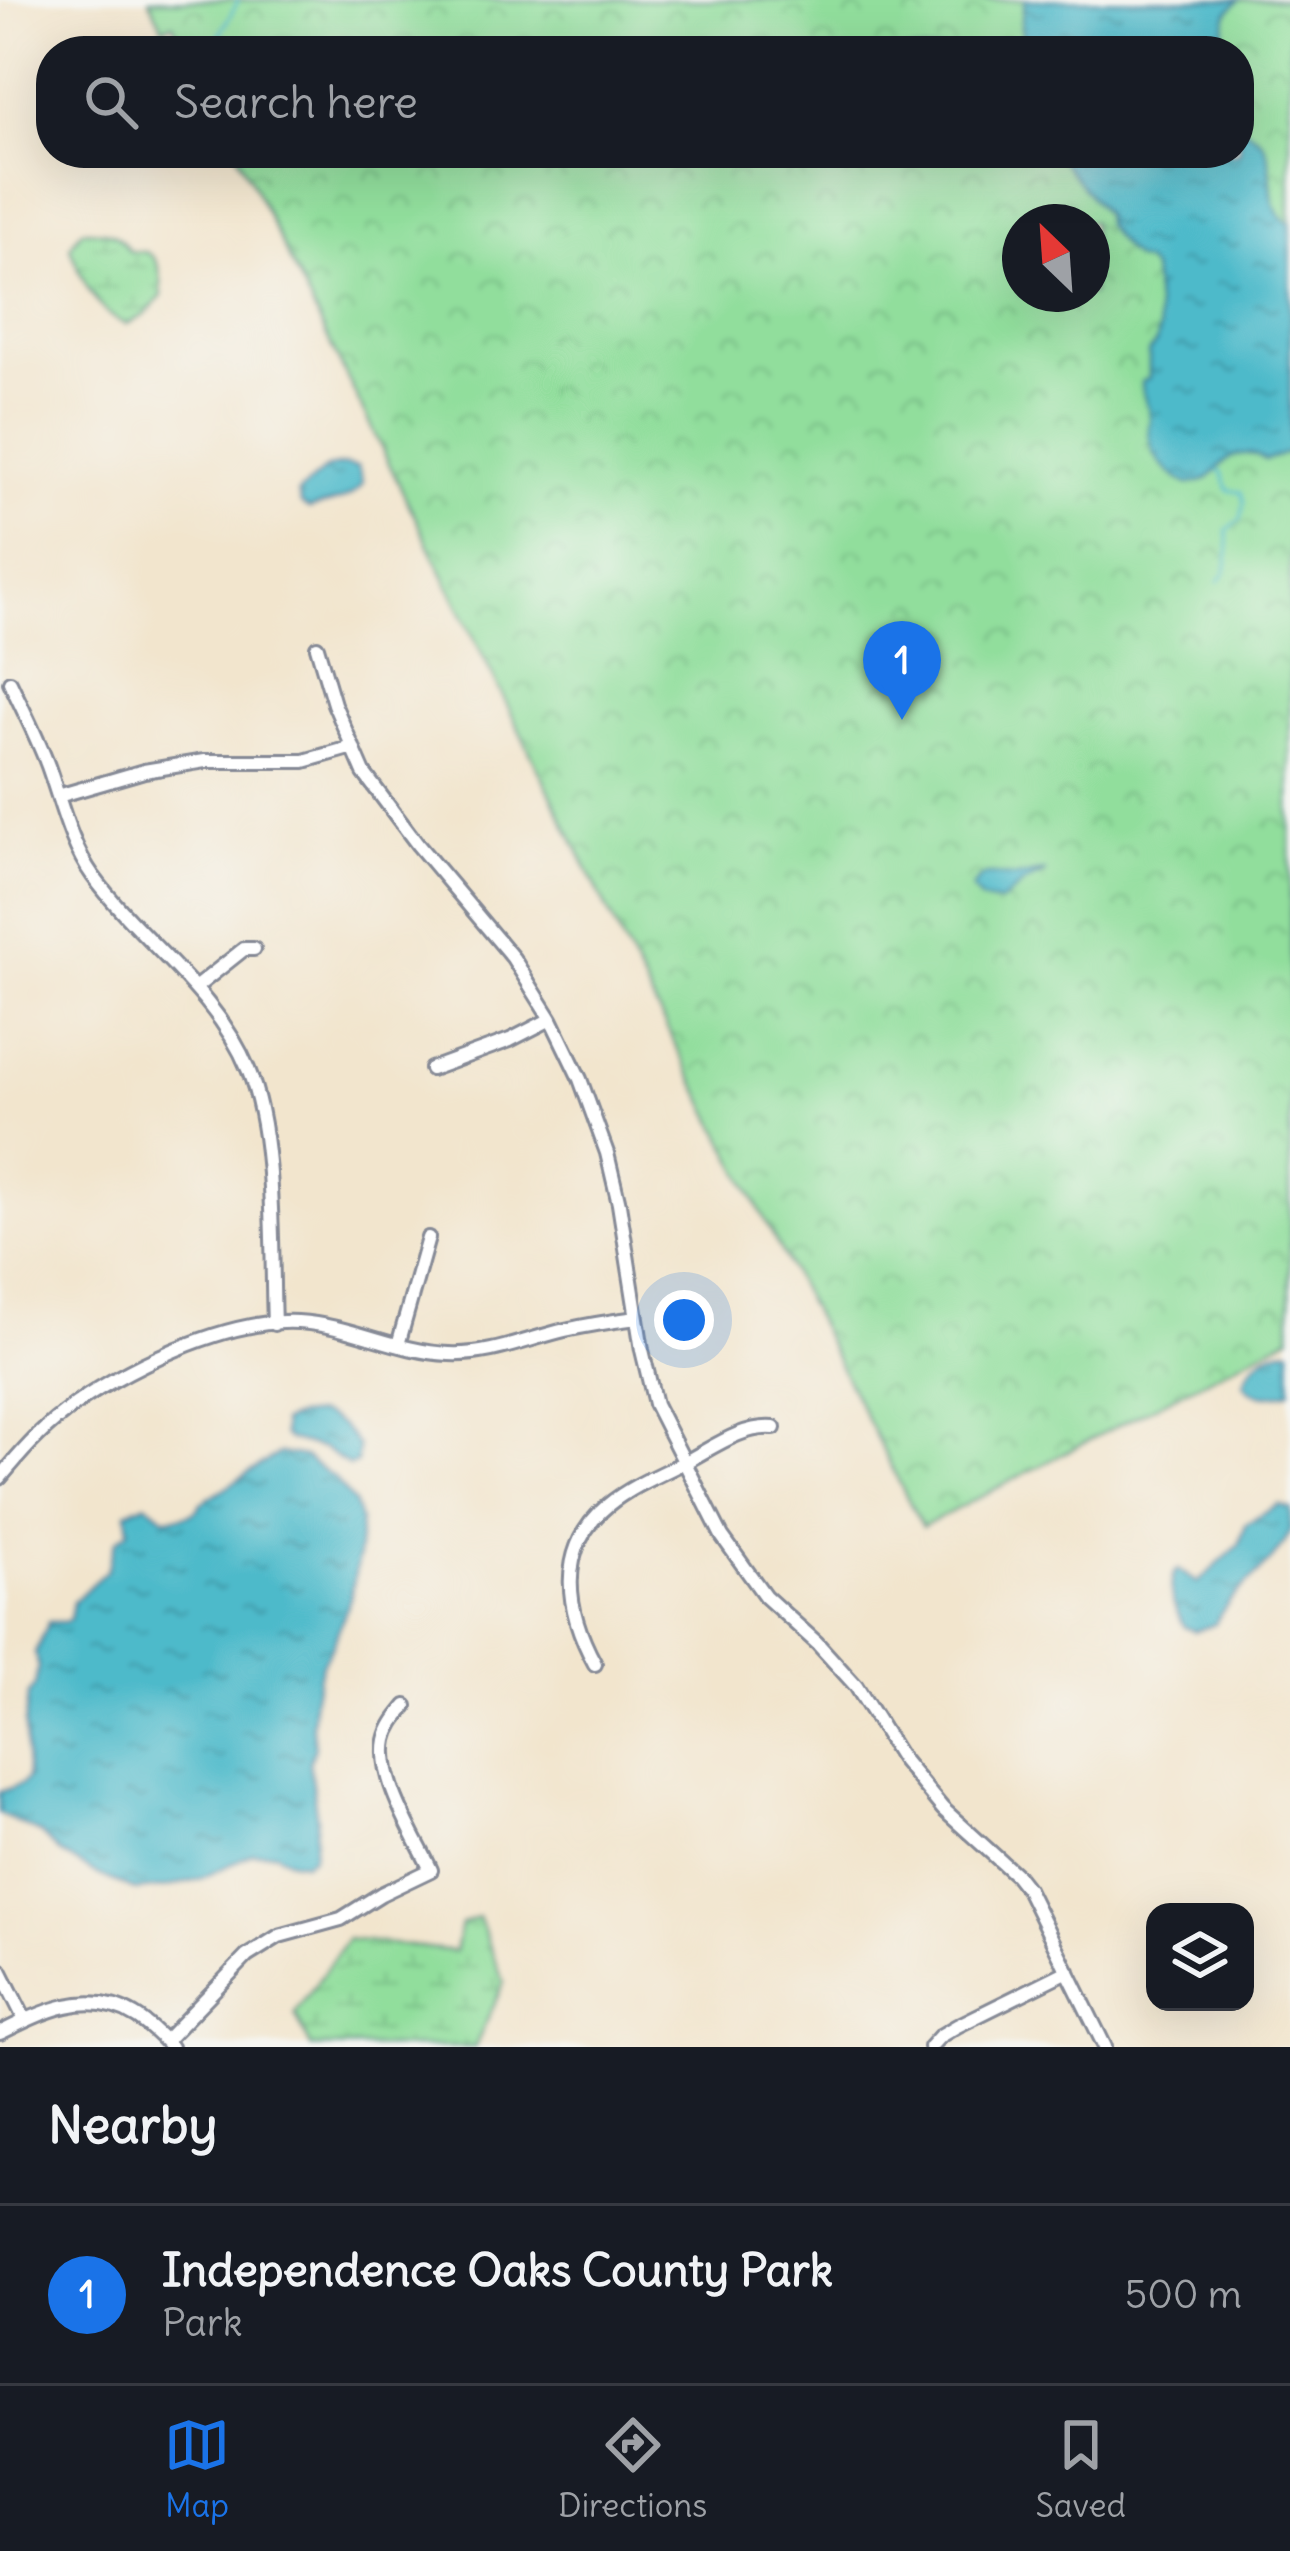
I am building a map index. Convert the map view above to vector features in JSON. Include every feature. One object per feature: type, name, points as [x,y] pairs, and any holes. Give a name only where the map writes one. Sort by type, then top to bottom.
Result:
[{"type":"street","points":[[317,647],[334,704],[364,773],[513,958],[580,1079],[620,1204],[655,1404],[722,1536],[765,1596],[848,1676],[901,1758],[943,1809],[1028,1889],[1106,2047]]},
{"type":"street","points":[[10,682],[89,871],[128,921],[195,988],[228,1031],[248,1070],[257,1096],[267,1172],[274,1324]]},
{"type":"street","points":[[58,796],[144,771],[220,760],[304,761],[352,747]]},
{"type":"street","points":[[195,988],[244,950],[254,950]]},
{"type":"street","points":[[431,1070],[550,1019]]},
{"type":"street","points":[[398,1346],[428,1238]]},
{"type":"street","points":[[0,1478],[68,1409],[111,1382],[228,1330],[296,1322],[434,1353],[473,1353],[637,1318]]},
{"type":"street","points":[[596,1664],[571,1606],[571,1575],[584,1534],[607,1506],[683,1463],[750,1429],[774,1428]]},
{"type":"street","points":[[0,2033],[68,2004],[104,2006],[134,2015],[168,2044],[262,1944],[341,1919],[431,1870],[393,1790],[384,1753],[386,1736],[406,1706]]},
{"type":"street","points":[[0,1970],[25,2020]]},
{"type":"street","points":[[930,2047],[957,2026],[1068,1971]]},
{"type":"green space","points":[[149,0],[1290,0],[1290,1336],[922,1527],[626,948],[244,168],[1254,168],[1254,36],[179,36],[173,24],[163,28]]},
{"type":"green space","points":[[82,230],[110,233],[129,251],[153,256],[162,296],[145,315],[127,324],[98,303],[70,247]]},
{"type":"green space","points":[[478,1917],[504,1982],[475,2047],[311,2047],[295,2014],[347,1939],[455,1951],[461,1924]]},
{"type":"water","points":[[1025,0],[1239,0],[1228,12],[1223,36],[1023,36]]},
{"type":"water","points":[[1254,135],[1262,142],[1275,206],[1290,224],[1290,452],[1265,460],[1238,455],[1207,479],[1188,484],[1160,463],[1150,439],[1142,381],[1149,377],[1149,353],[1159,330],[1152,270],[1126,251],[1110,231],[1110,204],[1096,204],[1067,168],[1254,168]]},
{"type":"water","points":[[358,467],[363,483],[358,490],[309,509],[301,504],[298,493],[327,468]]},
{"type":"water","points":[[1046,872],[1000,903],[981,900],[972,889],[986,875]]},
{"type":"water","points":[[1290,1348],[1290,1391],[1252,1392],[1244,1383],[1255,1363]]},
{"type":"water","points":[[317,1414],[335,1421],[354,1440],[357,1463],[349,1466],[324,1449],[283,1435],[282,1422]]},
{"type":"water","points":[[280,1453],[304,1457],[334,1478],[354,1503],[360,1520],[350,1599],[322,1663],[314,1695],[314,1747],[309,1762],[317,1818],[313,1856],[304,1863],[275,1852],[253,1853],[202,1878],[137,1891],[95,1873],[60,1853],[41,1834],[0,1814],[0,1792],[27,1778],[25,1724],[38,1666],[35,1653],[49,1622],[70,1619],[73,1602],[107,1570],[116,1541],[129,1531],[127,1512],[146,1503],[165,1518],[186,1515]]},
{"type":"water","points":[[1279,1505],[1290,1509],[1290,1529],[1277,1554],[1232,1599],[1215,1624],[1195,1631],[1185,1627],[1173,1601],[1174,1573],[1179,1570],[1197,1583],[1239,1545],[1246,1524]]},
{"type":"waterway","points":[[219,36],[236,0]]},
{"type":"waterway","points":[[1218,470],[1228,490],[1241,492],[1244,502],[1241,519],[1227,530],[1227,564],[1219,581]]},
{"type":"place","name":"Independence Oaks County Park","points":[[902,720]]}]
